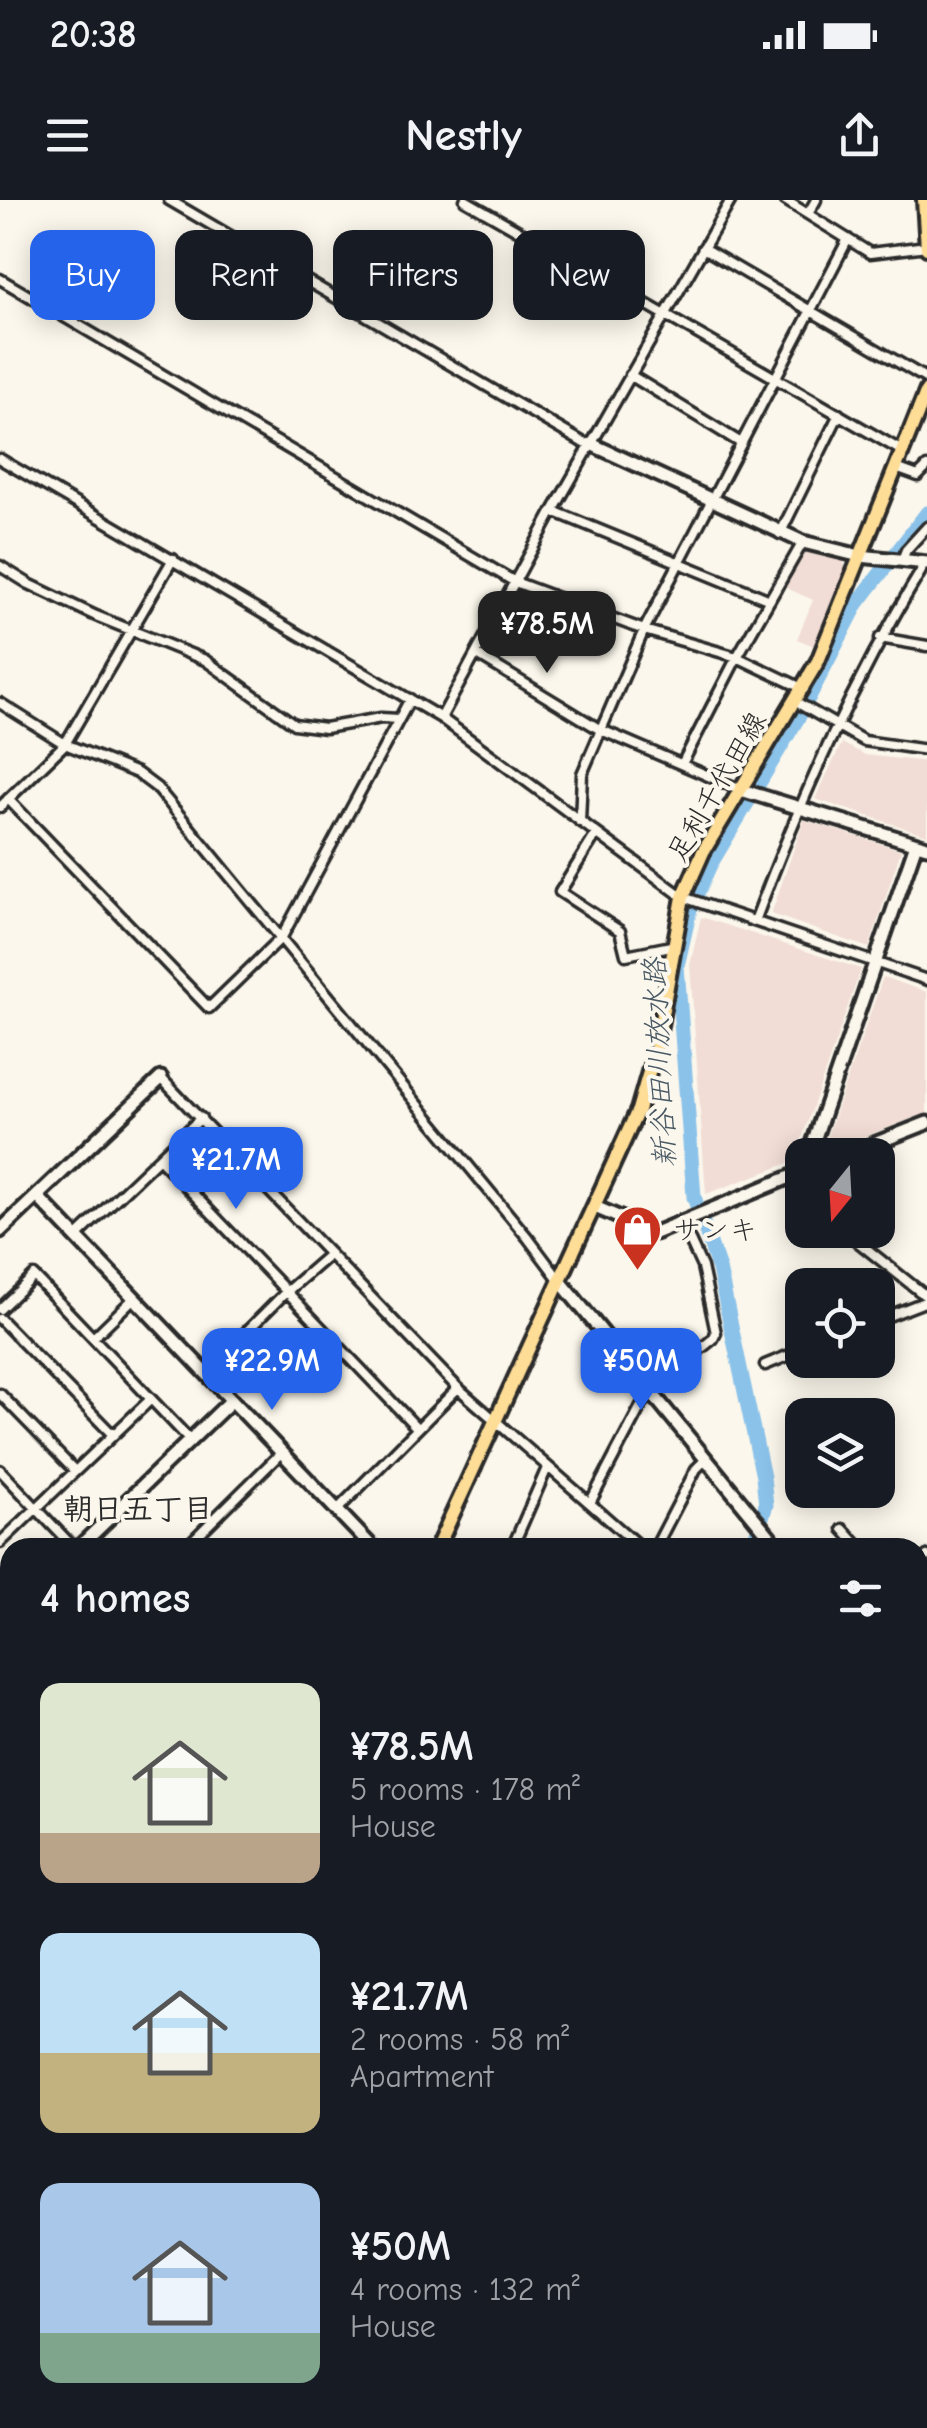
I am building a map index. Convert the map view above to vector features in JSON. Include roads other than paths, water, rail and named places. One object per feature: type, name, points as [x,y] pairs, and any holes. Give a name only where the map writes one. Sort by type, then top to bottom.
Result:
[{"type":"main road","points":[[924,200],[927,247]]},
{"type":"main road","name":"足利千代田線","points":[[442,1538],[638,1110],[656,1048],[683,896],[703,852],[800,698],[927,390]]},
{"type":"street","points":[[169,200],[568,433],[780,534],[860,556],[924,563],[880,638],[798,806],[755,921]]},
{"type":"street","points":[[465,200],[902,451]]},
{"type":"street","points":[[442,718],[553,511],[731,200]]},
{"type":"street","points":[[785,200],[870,253],[927,247]]},
{"type":"street","points":[[808,214],[816,200]]},
{"type":"street","points":[[580,822],[582,774],[644,630],[848,239]]},
{"type":"street","points":[[703,248],[927,379]]},
{"type":"street","points":[[0,279],[514,582],[644,630],[737,657],[800,698],[814,713],[872,744],[927,750]]},
{"type":"street","points":[[630,375],[742,443]]},
{"type":"street","points":[[780,534],[839,414]]},
{"type":"street","points":[[0,459],[442,718],[683,896],[927,980]]},
{"type":"street","points":[[896,468],[918,476],[927,467]]},
{"type":"street","points":[[553,511],[770,600]]},
{"type":"street","points":[[899,560],[927,527]]},
{"type":"street","points":[[682,764],[803,542]]},
{"type":"street","points":[[0,807],[66,744],[173,559]]},
{"type":"street","points":[[0,566],[29,584],[205,660],[294,724],[324,728],[381,718],[399,719]]},
{"type":"street","points":[[880,638],[927,646]]},
{"type":"street","points":[[476,654],[599,729],[744,790],[921,845],[814,1138]]},
{"type":"street","points":[[8,799],[209,1008],[282,938],[410,699]]},
{"type":"street","points":[[0,702],[66,744],[137,773],[157,788],[772,1538]]},
{"type":"street","points":[[596,834],[560,892],[620,932],[626,954],[672,946]]},
{"type":"street","points":[[0,1231],[160,1078],[458,1388],[630,1538]]},
{"type":"street","points":[[76,1237],[201,1118]]},
{"type":"street","points":[[889,1138],[927,1123]]},
{"type":"street","points":[[159,1158],[417,1428]]},
{"type":"street","points":[[596,1207],[648,1233],[785,1180]]},
{"type":"street","points":[[36,1196],[361,1538]]},
{"type":"street","points":[[590,1504],[650,1392],[714,1339],[702,1267],[687,1218]]},
{"type":"street","points":[[865,1248],[927,1299],[895,1313]]},
{"type":"street","points":[[206,1372],[285,1292],[330,1254]]},
{"type":"street","points":[[0,1309],[34,1276],[190,1440]]},
{"type":"street","points":[[93,1338],[134,1298]]},
{"type":"street","points":[[0,1319],[113,1435]]},
{"type":"street","points":[[765,1365],[785,1357]]},
{"type":"street","points":[[337,1510],[458,1388]]},
{"type":"street","points":[[0,1394],[75,1471]]},
{"type":"street","points":[[5,1538],[151,1399]]},
{"type":"street","points":[[87,1538],[232,1400]]},
{"type":"street","points":[[195,1538],[281,1454]]},
{"type":"street","points":[[660,1538],[696,1468],[706,1459]]},
{"type":"street","points":[[516,1538],[548,1468]]},
{"type":"street","points":[[0,1470],[66,1538]]},
{"type":"street","points":[[842,1529],[851,1538]]},
{"type":"waterway","name":"新谷田川放水路","points":[[755,1538],[766,1505],[763,1477],[719,1269],[694,1197],[677,966],[690,909],[710,865],[799,716],[857,604],[927,513]]},
{"type":"place","name":"サンキ","points":[[638,1272]]},
{"type":"district","name":"朝日五丁目","points":[[138,1509]]}]
